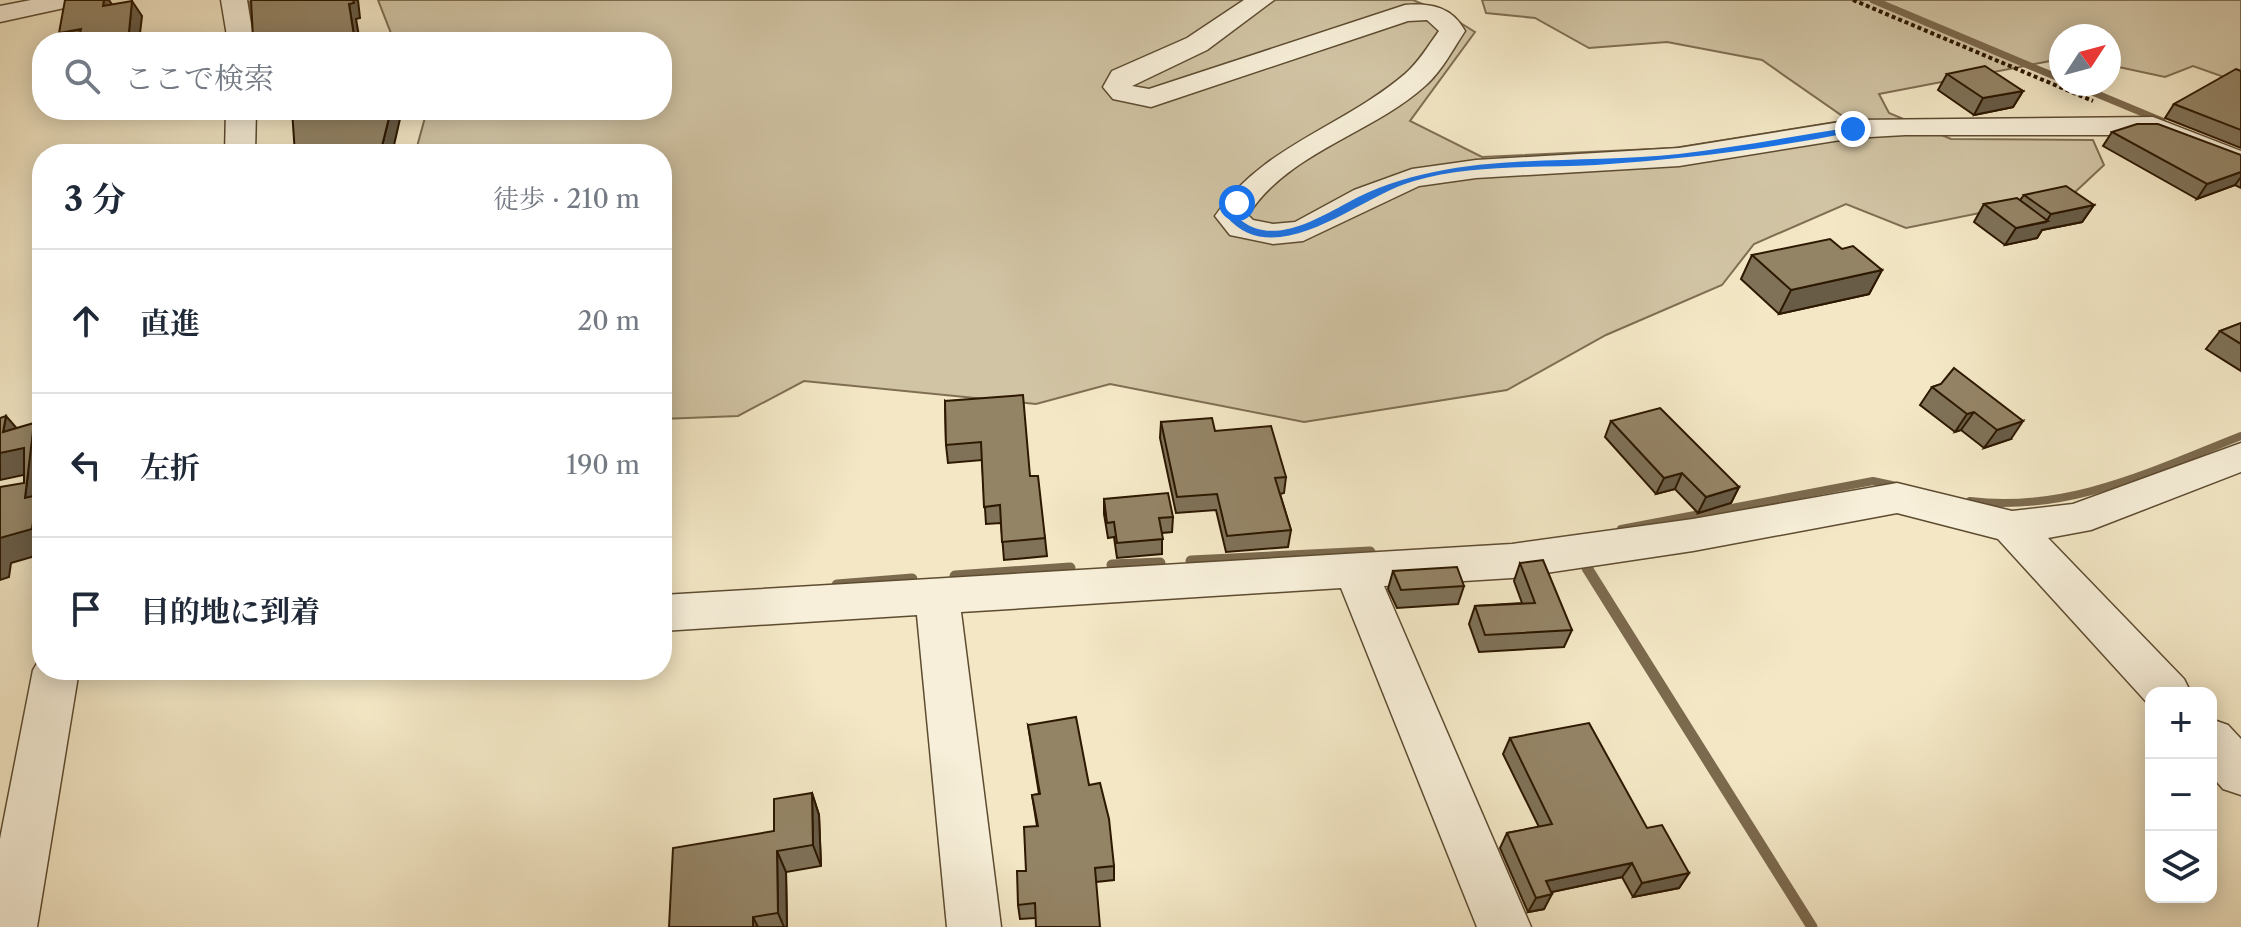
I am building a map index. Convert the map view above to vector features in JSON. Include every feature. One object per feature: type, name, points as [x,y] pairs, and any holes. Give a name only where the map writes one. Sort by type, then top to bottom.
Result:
[{"type":"street","points":[[0,14],[69,0]]},
{"type":"street","points":[[234,0],[240,32]]},
{"type":"street","points":[[1261,0],[1197,44],[1122,77],[1117,87],[1123,93],[1151,98],[1405,13],[1435,14],[1448,21],[1452,31],[1415,81],[1292,159],[1237,203],[1231,216],[1242,228],[1273,234],[1303,231],[1365,197],[1412,178],[1476,169],[1679,157],[1853,129],[1905,126],[2153,126],[2241,162]]},
{"type":"street","points":[[240,144],[241,120]]},
{"type":"street","points":[[672,612],[1512,561],[1693,535],[1897,498],[2012,527],[2076,519],[2241,457]]},
{"type":"street","points":[[2012,527],[2161,687]]},
{"type":"street","points":[[1356,570],[1394,668],[1504,927]]},
{"type":"street","points":[[937,594],[974,927]]},
{"type":"street","points":[[10,927],[54,680]]},
{"type":"street","points":[[2217,747],[2241,773]]},
{"type":"path","points":[[1853,0],[2095,102]]},
{"type":"shaded area","points":[[378,0],[1413,0],[1444,13],[1475,32],[1410,121],[1482,157],[1674,148],[1848,120],[1762,60],[1667,42],[1589,48],[1535,18],[1486,13],[1482,0],[2241,0],[2241,83],[2193,66],[2165,77],[2121,68],[2121,24],[2049,24],[2049,61],[1879,94],[1889,113],[1951,139],[2093,140],[2104,165],[2073,194],[1906,228],[1846,204],[1754,244],[1722,285],[1606,335],[1507,390],[1304,422],[1110,384],[1036,404],[804,381],[738,416],[672,419],[672,144],[418,144],[424,120],[672,120],[672,32],[390,32]]},
{"type":"building","points":[[65,0],[104,0],[103,6],[132,1],[129,32],[80,32],[81,29],[59,32]]},
{"type":"building","points":[[251,0],[353,0],[354,3],[349,4],[353,32],[253,32]]},
{"type":"building","points":[[1985,66],[2023,91],[1983,98],[1947,74]]},
{"type":"building","points":[[2236,69],[2241,71],[2241,130],[2174,104]]},
{"type":"building","points":[[293,120],[388,120],[382,144],[294,144]]},
{"type":"building","points":[[2137,124],[2158,124],[2241,155],[2241,172],[2207,184],[2112,132]]},
{"type":"building","points":[[2066,186],[2094,205],[2051,214],[2024,195]]},
{"type":"building","points":[[2017,198],[2048,221],[2016,228],[1984,204]]},
{"type":"building","points":[[1830,239],[1842,249],[1853,246],[1882,270],[1791,290],[1752,255]]},
{"type":"building","points":[[2241,323],[2241,344],[2220,331]]},
{"type":"building","points":[[1954,368],[2023,421],[1997,430],[1974,412],[1967,414],[1932,387],[1941,384]]},
{"type":"building","points":[[1023,395],[1030,476],[1038,476],[1045,538],[1002,542],[1000,505],[984,507],[981,442],[946,445],[945,401]]},
{"type":"building","points":[[1660,408],[1739,487],[1706,497],[1682,473],[1664,478],[1611,421]]},
{"type":"building","points":[[6,416],[3,432],[32,424],[25,498],[32,496],[32,529],[0,538],[0,487],[24,483],[24,448],[0,453],[0,418]]},
{"type":"building","points":[[1212,418],[1215,431],[1271,426],[1286,477],[1275,478],[1291,530],[1227,536],[1217,494],[1177,497],[1161,422]]},
{"type":"building","points":[[1168,493],[1173,517],[1159,518],[1163,539],[1117,543],[1114,522],[1107,523],[1104,499]]},
{"type":"building","points":[[1543,560],[1572,630],[1485,635],[1475,606],[1535,603],[1520,563]]},
{"type":"building","points":[[1457,567],[1464,586],[1401,590],[1393,571]]},
{"type":"building","points":[[1076,717],[1089,785],[1100,783],[1109,819],[1114,866],[1095,868],[1100,927],[1036,927],[1035,903],[1018,905],[1017,871],[1026,871],[1024,827],[1038,826],[1032,795],[1040,794],[1028,725]]},
{"type":"building","points":[[1589,723],[1647,828],[1662,825],[1689,873],[1642,883],[1632,863],[1546,881],[1552,894],[1536,898],[1507,833],[1552,824],[1510,738]]},
{"type":"building","points":[[812,793],[813,845],[777,851],[778,913],[753,917],[753,927],[669,927],[673,848],[774,831],[774,799]]},
{"type":"waterway","points":[[1873,0],[2049,74]]},
{"type":"waterway","points":[[249,4],[250,25]]},
{"type":"waterway","points":[[2102,96],[2162,121]]},
{"type":"waterway","points":[[1970,501],[2006,503],[2075,495],[2142,475],[2241,436]]},
{"type":"waterway","points":[[1621,529],[1873,481],[1901,487]]},
{"type":"waterway","points":[[1191,561],[1370,552]]},
{"type":"waterway","points":[[1112,565],[1160,563]]},
{"type":"waterway","points":[[955,576],[1070,568]]},
{"type":"waterway","points":[[1587,568],[1812,927]]},
{"type":"waterway","points":[[837,585],[912,579]]},
{"type":"route","points":[[1237,203],[1231,216],[1242,228],[1273,234],[1303,231],[1365,197],[1412,178],[1476,169],[1679,157],[1853,129]]}]
